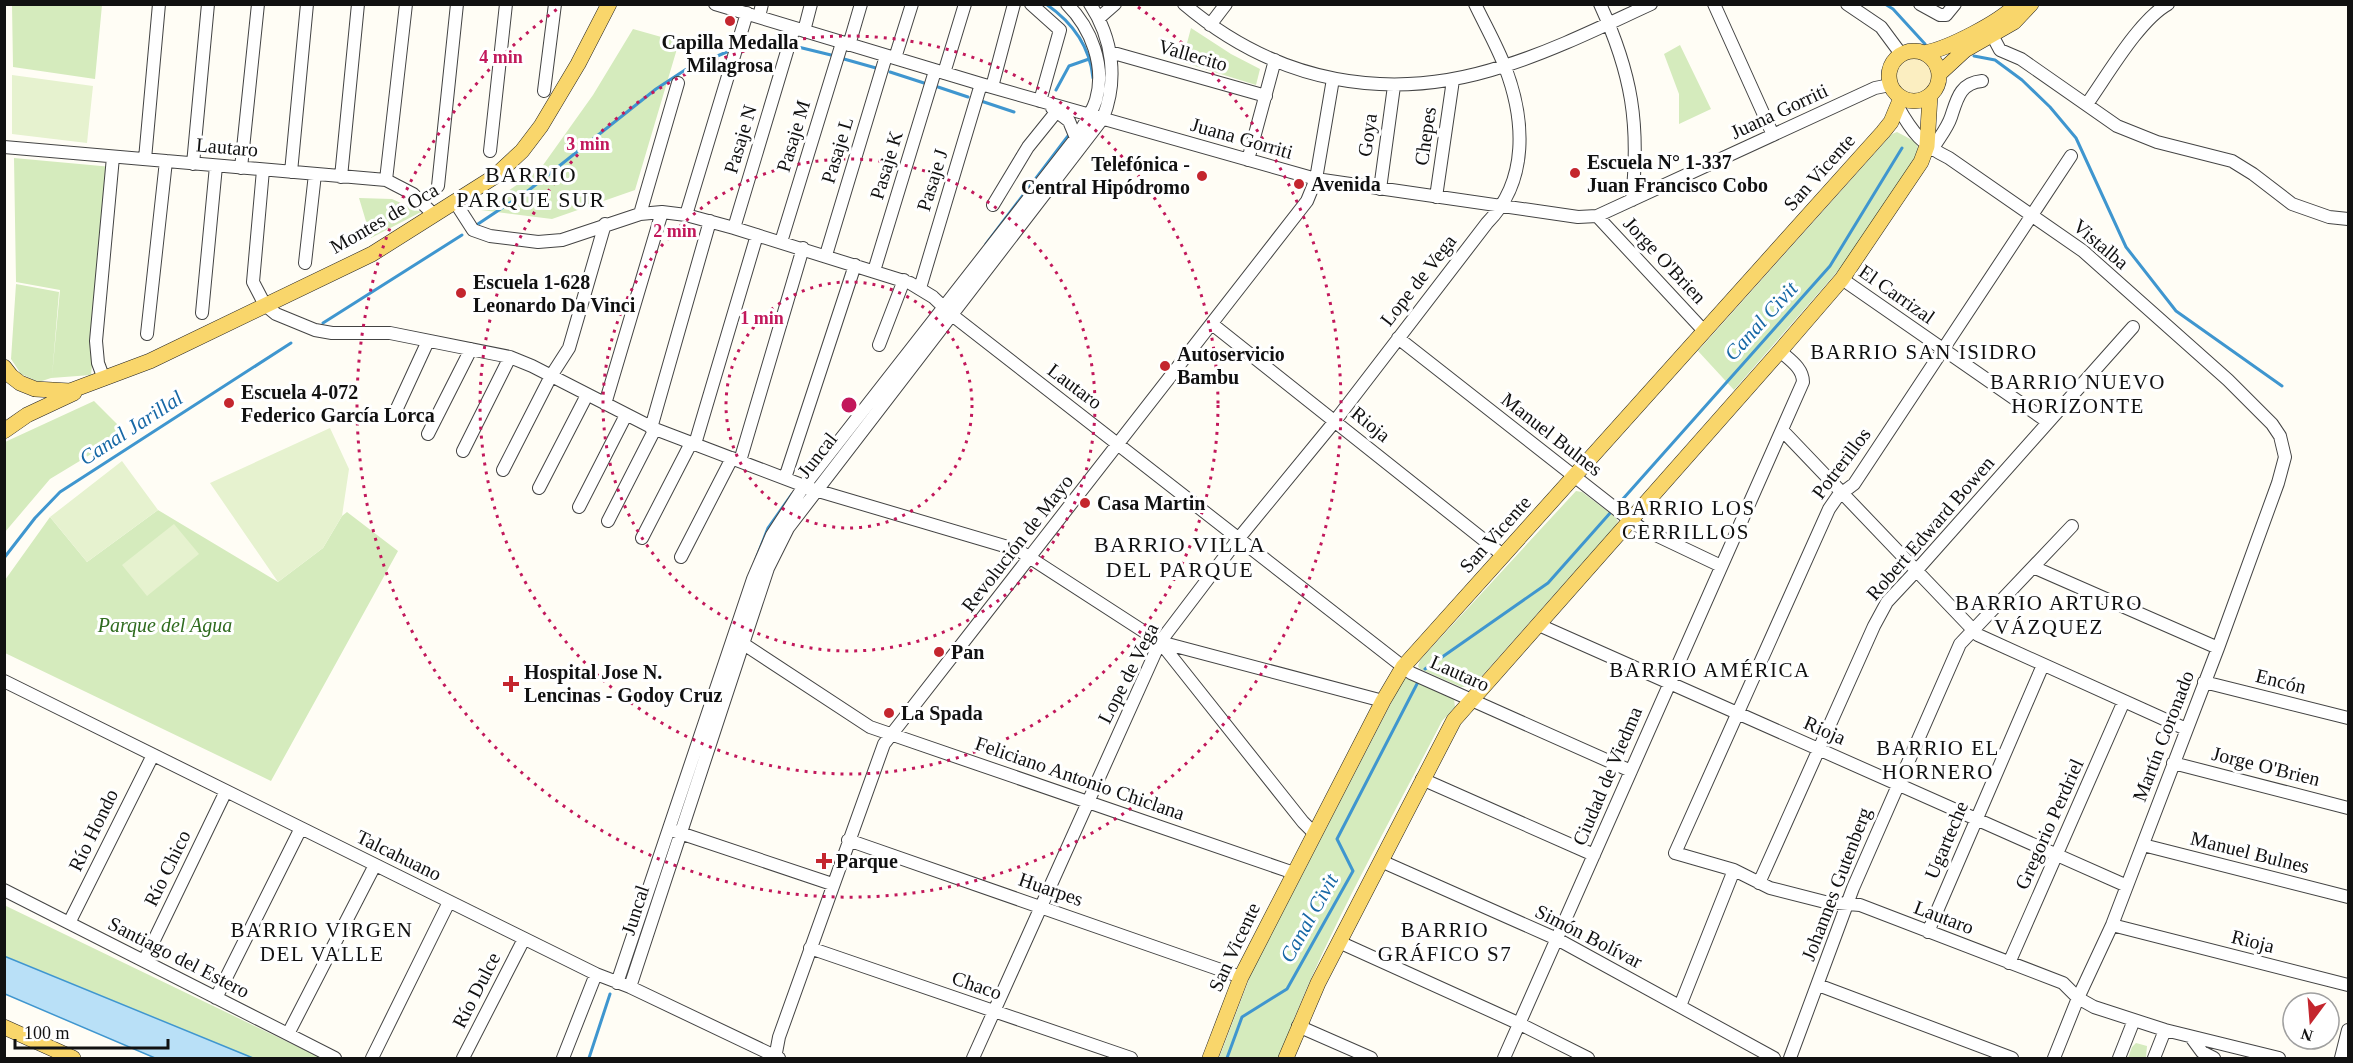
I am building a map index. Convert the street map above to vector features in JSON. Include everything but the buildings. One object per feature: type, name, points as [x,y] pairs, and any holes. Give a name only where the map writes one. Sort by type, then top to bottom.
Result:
[{"type":"main road","name":"Montes de Oca","points":[[4,367],[11,376],[34,389],[70,391],[150,361],[372,254],[494,177],[522,151],[541,126],[609,4]]},
{"type":"main road","points":[[1924,53],[1937,50],[1970,34],[2005,15],[2017,4]]},
{"type":"main road","points":[[1939,74],[1959,54],[2014,22],[2031,4]]},
{"type":"main road","points":[[1916,51],[1924,53],[1935,61],[1939,74],[1938,86],[1930,96],[1916,102],[1899,103],[1890,85],[1889,69],[1901,54],[1916,51]]},
{"type":"main road","points":[[1287,1059],[1298,1026],[1339,942],[1449,728],[1471,700],[1842,279],[1929,148],[1930,96]]},
{"type":"main road","name":"San Vicente","points":[[1210,1059],[1241,977],[1314,833],[1403,667],[1883,132],[1899,103]]},
{"type":"main road","name":"Montes de Oca","points":[[4,431],[27,415],[104,379]]},
{"type":"main road","points":[[4,1027],[73,1059]]},
{"type":"street","points":[[145,159],[159,4]]},
{"type":"street","points":[[193,164],[208,4]]},
{"type":"street","points":[[241,168],[258,4]]},
{"type":"street","points":[[291,172],[307,4]]},
{"type":"street","points":[[341,177],[358,4]]},
{"type":"street","points":[[386,180],[406,4]]},
{"type":"street","points":[[438,186],[457,4]]},
{"type":"street","points":[[490,151],[506,4]]},
{"type":"street","points":[[544,91],[555,4]]},
{"type":"street","name":"Juana Gorriti","points":[[715,4],[756,11],[799,29],[845,44],[1316,179],[1578,217],[1598,216],[1875,88],[1890,85]]},
{"type":"street","name":"Pasaje N","points":[[734,228],[799,29],[812,4]]},
{"type":"street","name":"Pasaje M","points":[[782,242],[845,44],[861,4]]},
{"type":"street","name":"Pasaje L","points":[[826,255],[890,57],[912,4]]},
{"type":"street","name":"Pasaje K","points":[[874,271],[964,4]]},
{"type":"street","name":"Pasaje J","points":[[920,288],[1014,4]]},
{"type":"street","points":[[1031,4],[1060,30],[1042,101],[1070,121],[1076,138]]},
{"type":"street","name":"Juncal","points":[[948,312],[1076,138],[1096,100],[1098,64],[1094,45],[1085,25],[1067,4]]},
{"type":"street","name":"Juncal","points":[[617,983],[675,831],[739,641],[778,546],[810,488],[1103,118],[1110,100],[1112,83],[1110,52],[1099,18],[1090,4]]},
{"type":"street","points":[[1099,18],[1115,4]]},
{"type":"street","points":[[1184,4],[1210,25],[1243,45],[1275,60],[1333,79],[1394,86],[1453,80],[1505,66],[1651,4]]},
{"type":"street","points":[[1210,25],[1226,4]]},
{"type":"street","name":"Lope de Vega","points":[[973,1059],[1160,642],[1239,538],[1335,421],[1487,223],[1502,207],[1512,186],[1520,148],[1520,124],[1505,66],[1474,4]]},
{"type":"street","points":[[1600,4],[1626,71],[1632,103],[1635,152],[1632,200]]},
{"type":"street","points":[[1714,4],[1773,135]]},
{"type":"street","points":[[1920,4],[1940,15],[1946,15],[1955,4]]},
{"type":"street","points":[[2087,104],[2139,31],[2168,4]]},
{"type":"street","points":[[1854,6],[1881,27],[1901,54]]},
{"type":"street","points":[[686,215],[756,11]]},
{"type":"street","points":[[1992,35],[2000,50],[2021,59],[2117,126],[2133,134],[2232,161],[2292,204],[2329,217],[2349,219]]},
{"type":"street","name":"Vallecito","points":[[1110,52],[1266,96]]},
{"type":"street","points":[[1248,160],[1275,60]]},
{"type":"street","name":"Revolución de Mayo","points":[[777,1058],[779,1037],[879,754],[891,734],[1307,201],[1316,179],[1333,79]]},
{"type":"street","name":"Chepes","points":[[1436,197],[1453,80]]},
{"type":"street","points":[[1929,148],[1950,118],[1960,91],[1967,84],[1982,81]]},
{"type":"street","points":[[640,214],[678,83]]},
{"type":"street","name":"Goya","points":[[1380,189],[1394,86]]},
{"type":"street","name":"Vistalba","points":[[1899,103],[1910,128],[1929,148],[1949,158],[2083,251],[2228,380],[2272,424]]},
{"type":"street","points":[[993,205],[1028,147],[1057,111]]},
{"type":"street","name":"Lautaro","points":[[4,147],[386,180],[413,194],[434,215]]},
{"type":"street","name":"Potrerillos","points":[[1676,854],[1829,509],[1842,493],[1854,484],[2071,156]]},
{"type":"street","points":[[104,379],[98,363],[96,341],[113,157]]},
{"type":"street","points":[[147,334],[166,161]]},
{"type":"street","points":[[202,313],[216,166]]},
{"type":"street","points":[[263,170],[253,282],[265,305],[276,314],[315,330],[332,333],[390,333],[510,357],[653,428],[693,444],[810,488],[1018,550],[1160,642],[1383,701]]},
{"type":"street","points":[[305,263],[315,174]]},
{"type":"street","name":"Lautaro","points":[[455,202],[473,230],[490,236],[538,242],[562,240],[640,214],[662,212],[710,221],[904,280],[920,288],[1403,667],[1471,700],[1631,771]]},
{"type":"street","points":[[605,404],[662,212]]},
{"type":"street","name":"Jorge O'Brien","points":[[1598,216],[1704,331]]},
{"type":"street","points":[[608,521],[653,428],[710,221]]},
{"type":"street","points":[[502,470],[551,376],[569,348],[605,224]]},
{"type":"street","points":[[642,538],[693,444],[757,235]]},
{"type":"street","points":[[681,556],[736,460],[802,248]]},
{"type":"street","points":[[785,478],[855,265]]},
{"type":"street","name":"El Carrizal","points":[[1842,279],[2048,422]]},
{"type":"street","points":[[879,345],[904,280]]},
{"type":"street","name":"Rioja","points":[[1212,324],[1504,556]]},
{"type":"street","name":"Robert Edward Bowen","points":[[1759,883],[1880,612],[2133,327]]},
{"type":"street","name":"Manuel Bulnes","points":[[1398,338],[1641,528],[1721,566]]},
{"type":"street","points":[[393,417],[428,341]]},
{"type":"street","points":[[428,434],[471,349]]},
{"type":"street","name":"Ciudad de Viedma","points":[[1504,1059],[1803,382],[1800,369],[1780,351]]},
{"type":"street","points":[[463,451],[510,357]]},
{"type":"street","points":[[539,488],[587,394]]},
{"type":"street","points":[[579,507],[626,415]]},
{"type":"street","name":"Martín Coronado","points":[[2054,1059],[2078,998],[2112,925],[2218,648],[2278,483],[2284,457],[2280,436],[2272,424]]},
{"type":"street","points":[[1782,430],[1972,630],[1985,639],[2186,729]]},
{"type":"street","name":"Johannes Gutenberg","points":[[1790,1059],[1853,888],[1960,644],[2072,526]]},
{"type":"street","points":[[2033,567],[2218,648]]},
{"type":"street","name":"Rioja","points":[[1539,625],[2127,885]]},
{"type":"street","name":"Feliciano Antonio Chiclana","points":[[739,641],[870,727],[1294,873]]},
{"type":"street","points":[[1160,642],[1314,833]]},
{"type":"street","name":"Ugarteche","points":[[1928,932],[2043,665]]},
{"type":"street","name":"Talcahuano","points":[[4,681],[524,939],[777,1058]]},
{"type":"street","name":"Encón","points":[[2204,682],[2349,718]]},
{"type":"street","name":"Gregorio Perdriel","points":[[2009,963],[2124,701]]},
{"type":"street","name":"Río Hondo","points":[[69,923],[153,755]]},
{"type":"street","name":"Jorge O'Brien","points":[[2173,763],[2349,808]]},
{"type":"street","points":[[1422,779],[1594,855]]},
{"type":"street","name":"Río Chico","points":[[144,961],[226,791]]},
{"type":"street","points":[[216,998],[301,828]]},
{"type":"street","points":[[675,831],[832,884]]},
{"type":"street","name":"Juncal","points":[[630,987],[675,831]]},
{"type":"street","name":"Huarpes","points":[[848,840],[1241,977]]},
{"type":"street","name":"Manuel Bulnes","points":[[2143,844],[2349,897]]},
{"type":"street","name":"Lautaro","points":[[1676,854],[1734,870],[1759,883],[1825,902],[1860,905],[2063,983],[2078,998],[2094,1008],[2165,1030],[2279,1059]]},
{"type":"street","name":"Simón Bolívar","points":[[1380,861],[1557,939],[1774,1059]]},
{"type":"street","points":[[288,1034],[375,865]]},
{"type":"street","points":[[1680,1006],[1734,870]]},
{"type":"street","name":"Santiago del Estero","points":[[4,890],[335,1059]]},
{"type":"street","points":[[372,1059],[449,902]]},
{"type":"street","name":"Rioja","points":[[2112,925],[2349,985]]},
{"type":"street","name":"Río Dulce","points":[[463,1059],[524,939]]},
{"type":"street","points":[[1339,942],[1520,1024],[1588,1059]]},
{"type":"street","name":"Chaco","points":[[810,948],[1131,1059]]},
{"type":"street","points":[[563,1059],[596,974]]},
{"type":"street","points":[[1818,985],[2012,1059]]},
{"type":"street","points":[[2119,1059],[2134,1020]]},
{"type":"street","points":[[1298,1026],[1371,1059]]},
{"type":"street","points":[[2154,1059],[2165,1030]]},
{"type":"street","points":[[2341,1059],[2349,1030]]},
{"type":"street","name":"Lautaro","points":[[2191,1037],[2202,1052],[2214,1059]]},
{"type":"green space","points":[[12,5],[102,5],[95,79],[13,67]]},
{"type":"green space","points":[[1191,28],[1231,54],[1260,69],[1256,85],[1182,62]]},
{"type":"green space","points":[[633,29],[679,42],[635,190],[552,219],[481,210],[541,168],[593,95]]},
{"type":"green space","points":[[1680,45],[1711,109],[1679,124],[1679,94],[1664,54]]},
{"type":"green space","points":[[12,75],[93,86],[87,143],[12,134]]},
{"type":"green space","points":[[1897,132],[1916,142],[1919,150],[1917,155],[1843,265],[1734,390],[1698,351],[1892,134]]},
{"type":"green space","points":[[14,158],[112,167],[91,375],[51,378],[39,382],[21,374],[11,359],[16,284],[59,292],[52,376],[60,290],[16,282]]},
{"type":"green space","points":[[359,198],[392,199],[421,212],[371,238]]},
{"type":"green space","points":[[94,401],[126,433],[50,479],[5,532],[5,442]]},
{"type":"green space","points":[[330,428],[349,469],[342,516],[323,548],[278,582],[210,483]]},
{"type":"green space","points":[[122,461],[158,510],[87,562],[50,517]]},
{"type":"green space","points":[[1576,491],[1582,492],[1615,517],[1618,521],[1616,525],[1473,686],[1461,687],[1420,669],[1418,666],[1420,660]]},
{"type":"green space","name":"Parque del Agua","points":[[158,510],[278,582],[323,548],[342,516],[347,512],[398,551],[271,781],[5,653],[5,580],[50,517],[87,562]]},
{"type":"green space","points":[[174,524],[199,554],[147,596],[122,565]]},
{"type":"green space","points":[[1406,678],[1454,699],[1455,707],[1442,721],[1355,887],[1314,972],[1279,1058],[1219,1058],[1251,974]]},
{"type":"green space","points":[[4,905],[321,1058],[253,1058],[5,956]]},
{"type":"green space","points":[[2136,1043],[2147,1046],[2146,1058],[2128,1058]]},
{"type":"sand","points":[[1914,57],[1927,63],[1933,76],[1927,89],[1914,95],[1901,89],[1895,76],[1901,63]]},
{"type":"water","points":[[4,956],[253,1058],[155,1058],[5,994]]},
{"type":"waterway","name":"Canal Jarillal","points":[[1046,4],[1064,19],[1078,36],[1088,56],[1093,78]]},
{"type":"waterway","name":"Canal Civit","points":[[1885,4],[1893,9],[1925,44]]},
{"type":"waterway","points":[[743,47],[781,46]]},
{"type":"waterway","points":[[794,46],[831,55]]},
{"type":"waterway","points":[[478,224],[529,190],[656,89],[685,70],[729,51]]},
{"type":"waterway","points":[[1974,56],[1995,60],[2022,80],[2050,107],[2076,138],[2126,247],[2176,311],[2282,386]]},
{"type":"waterway","points":[[844,59],[876,68]]},
{"type":"waterway","name":"Canal Jarillal","points":[[1056,90],[1069,66],[1089,59]]},
{"type":"waterway","points":[[890,72],[924,83]]},
{"type":"waterway","points":[[938,87],[968,97]]},
{"type":"waterway","points":[[981,101],[1014,112]]},
{"type":"waterway","points":[[986,244],[1068,136]]},
{"type":"waterway","name":"Canal Civit","points":[[1622,500],[1830,266],[1902,148]]},
{"type":"waterway","name":"Canal Jarillal","points":[[323,323],[462,235]]},
{"type":"waterway","name":"Canal Jarillal","points":[[4,558],[35,518],[60,492],[291,343]]},
{"type":"waterway","points":[[756,559],[768,528],[792,494]]},
{"type":"waterway","name":"Canal Civit","points":[[1425,669],[1548,583],[1611,512]]},
{"type":"waterway","name":"Canal Civit","points":[[1227,1058],[1242,1017],[1287,989],[1353,871],[1337,839],[1419,680]]},
{"type":"waterway","points":[[589,1058],[610,994]]},
{"type":"place","name":"Capilla Medalla Milagrosa","points":[[730,21]]},
{"type":"place","name":"Escuela N° 1-337 Juan Francisco Cobo","points":[[1575,173]]},
{"type":"place","name":"Telefónica - Central Hipódromo","points":[[1202,176]]},
{"type":"place","name":"Avenida","points":[[1299,184]]},
{"type":"place","name":"Escuela 1-628 Leonardo Da Vinci","points":[[461,293]]},
{"type":"place","name":"Autoservicio Bambu","points":[[1165,366]]},
{"type":"place","name":"Escuela 4-072 Federico García Lorca","points":[[229,403]]},
{"type":"place","name":"Casa Martin","points":[[1085,503]]},
{"type":"place","name":"Pan","points":[[939,652]]},
{"type":"place","name":"Hospital Jose N. Lencinas - Godoy Cruz","points":[[511,684]]},
{"type":"place","name":"La Spada","points":[[889,713]]},
{"type":"place","name":"Parque","points":[[824,861]]},
{"type":"district","name":"BARRIO PARQUE SUR","points":[[531,186]]},
{"type":"district","name":"BARRIO SAN ISIDRO","points":[[1924,352]]},
{"type":"district","name":"BARRIO NUEVO HORIZONTE","points":[[2078,394]]},
{"type":"district","name":"BARRIO LOS CERRILLOS","points":[[1686,520]]},
{"type":"district","name":"BARRIO VILLA DEL PARQUE","points":[[1180,556]]},
{"type":"district","name":"BARRIO ARTURO VÁZQUEZ","points":[[2049,615]]},
{"type":"district","name":"BARRIO AMÉRICA","points":[[1710,670]]},
{"type":"district","name":"BARRIO EL HORNERO","points":[[1938,760]]},
{"type":"district","name":"BARRIO VIRGEN DEL VALLE","points":[[322,942]]},
{"type":"district","name":"BARRIO GRÁFICO S7","points":[[1445,942]]}]
